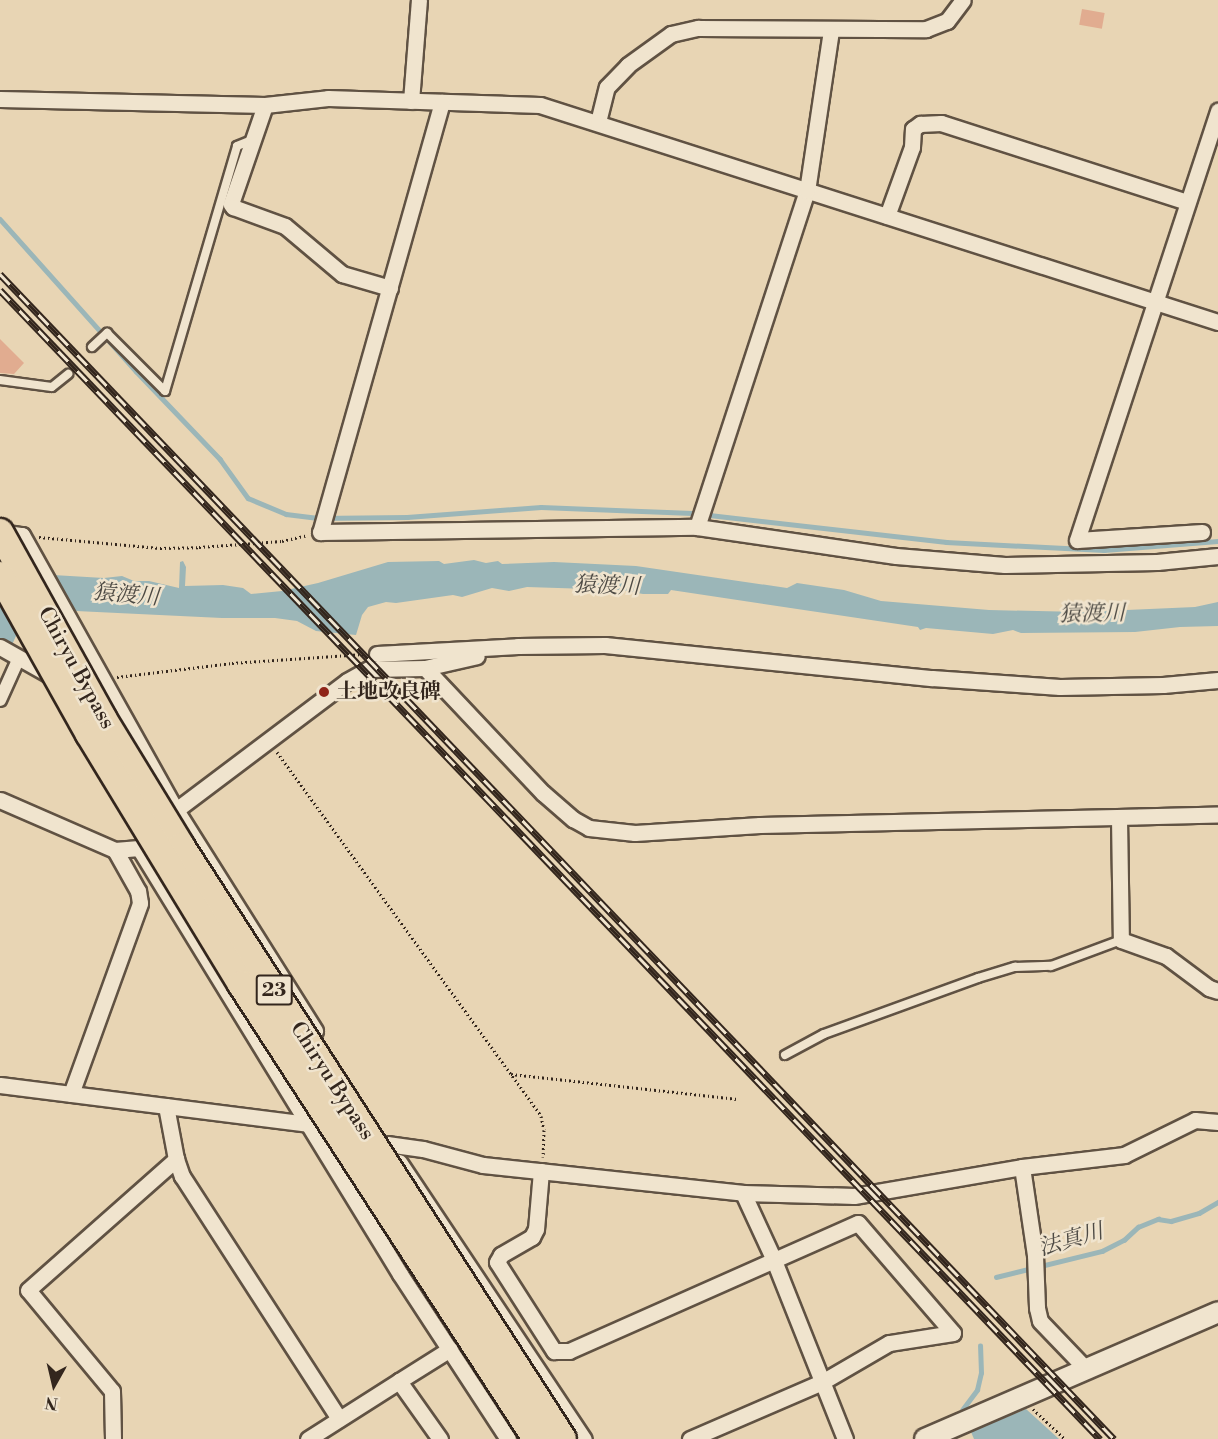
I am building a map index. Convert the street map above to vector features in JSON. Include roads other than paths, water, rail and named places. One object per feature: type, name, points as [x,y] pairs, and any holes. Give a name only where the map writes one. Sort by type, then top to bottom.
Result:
[{"type":"highway","name":"Chiryu Bypass","points":[[7,533],[104,718],[181,846],[563,1439]]},
{"type":"highway","name":"Chiryu Bypass","points":[[0,575],[89,734],[234,974],[536,1439]]},
{"type":"street","points":[[411,101],[419,0]]},
{"type":"street","points":[[598,122],[607,87],[628,65],[670,34],[698,27],[831,30],[926,29],[947,21],[963,0]]},
{"type":"street","points":[[697,526],[807,191],[831,30]]},
{"type":"street","points":[[0,99],[264,105],[306,103],[324,98],[540,105],[1218,322]]},
{"type":"street","points":[[442,102],[320,532],[697,526],[896,556],[1005,565],[1157,562],[1218,556]]},
{"type":"street","points":[[264,105],[231,204],[233,207],[285,226],[342,274],[390,288]]},
{"type":"street","points":[[1202,532],[1077,540],[1218,111]]},
{"type":"street","points":[[887,216],[912,147],[913,129],[920,124],[940,123],[1187,202]]},
{"type":"street","points":[[7,533],[103,679],[176,810],[361,1104],[584,1439]]},
{"type":"street","points":[[376,654],[518,646],[605,645],[932,678],[1060,687],[1163,685],[1218,680]]},
{"type":"street","points":[[0,800],[115,850],[139,848],[176,810],[347,681],[369,669],[424,668],[518,646]]},
{"type":"street","points":[[0,647],[48,675],[103,679]]},
{"type":"street","points":[[0,700],[19,657]]},
{"type":"street","points":[[424,668],[543,793],[573,819],[589,828],[635,833],[760,825],[1119,819],[1218,815]]},
{"type":"street","points":[[1119,819],[1121,940],[1166,956],[1209,988],[1218,991]]},
{"type":"street","points":[[139,848],[400,1274],[508,1439]]},
{"type":"street","points":[[71,1094],[140,903],[138,891],[115,850]]},
{"type":"street","points":[[0,1085],[308,1124],[361,1104]]},
{"type":"street","points":[[166,1106],[176,1159],[182,1176],[339,1419]]},
{"type":"street","points":[[333,1163],[387,1144],[423,1149],[483,1165],[743,1193],[854,1196],[1022,1167],[1124,1155],[1195,1120],[1218,1122]]},
{"type":"street","points":[[113,1439],[112,1390],[28,1290],[176,1159]]},
{"type":"street","points":[[1022,1167],[1035,1255],[1037,1308],[1040,1321],[1086,1370]]},
{"type":"street","points":[[541,1171],[536,1229],[532,1237],[501,1255],[497,1262],[554,1351],[568,1351],[773,1258],[858,1223],[953,1333],[889,1342],[822,1382],[690,1439]]},
{"type":"street","points":[[743,1193],[773,1258],[845,1439]]},
{"type":"street","points":[[925,1439],[1218,1312]]},
{"type":"street","points":[[308,1439],[450,1349]]},
{"type":"street","points":[[399,1381],[441,1439]]},
{"type":"lane","points":[[92,347],[107,333],[165,391],[237,146],[253,140]]},
{"type":"lane","points":[[0,380],[52,387],[68,374]]},
{"type":"lane","points":[[785,1055],[824,1034],[978,978],[1015,967],[1051,966],[1121,940]]},
{"type":"water","name":"猿渡川","points":[[474,560],[486,563],[498,561],[502,564],[554,562],[636,566],[787,588],[797,583],[844,590],[881,601],[989,610],[1081,612],[1195,607],[1218,602],[1218,626],[1135,632],[1021,633],[1013,630],[993,634],[926,628],[920,630],[918,627],[671,590],[668,594],[643,594],[620,590],[527,587],[509,591],[492,588],[462,597],[453,595],[396,603],[386,602],[368,607],[362,615],[356,635],[316,631],[297,621],[275,618],[222,618],[76,611],[22,600],[11,625],[3,622],[5,616],[0,614],[0,566],[36,574],[104,578],[122,576],[134,581],[149,581],[179,588],[180,562],[183,561],[186,567],[185,586],[223,585],[243,588],[251,594],[282,591],[318,583],[388,562],[439,561],[444,564]]},
{"type":"water","points":[[1026,1409],[1059,1439],[974,1439],[971,1432]]},
{"type":"waterway","points":[[0,219],[136,371],[220,459],[248,498],[286,514],[318,518],[407,517],[541,507],[692,513],[946,542],[1104,550],[1218,541]]},
{"type":"waterway","points":[[0,637],[21,589]]},
{"type":"waterway","name":"法真川","points":[[996,1277],[1102,1251],[1124,1240],[1138,1227],[1158,1219],[1171,1221],[1199,1213],[1218,1202]]},
{"type":"waterway","name":"法真川","points":[[962,1410],[977,1390],[981,1373],[980,1346]]},
{"type":"railway","points":[[0,274],[1114,1439]]},
{"type":"railway","points":[[0,290],[1100,1439]]},
{"type":"place","name":"土地改良碑","points":[[324,692]]}]
